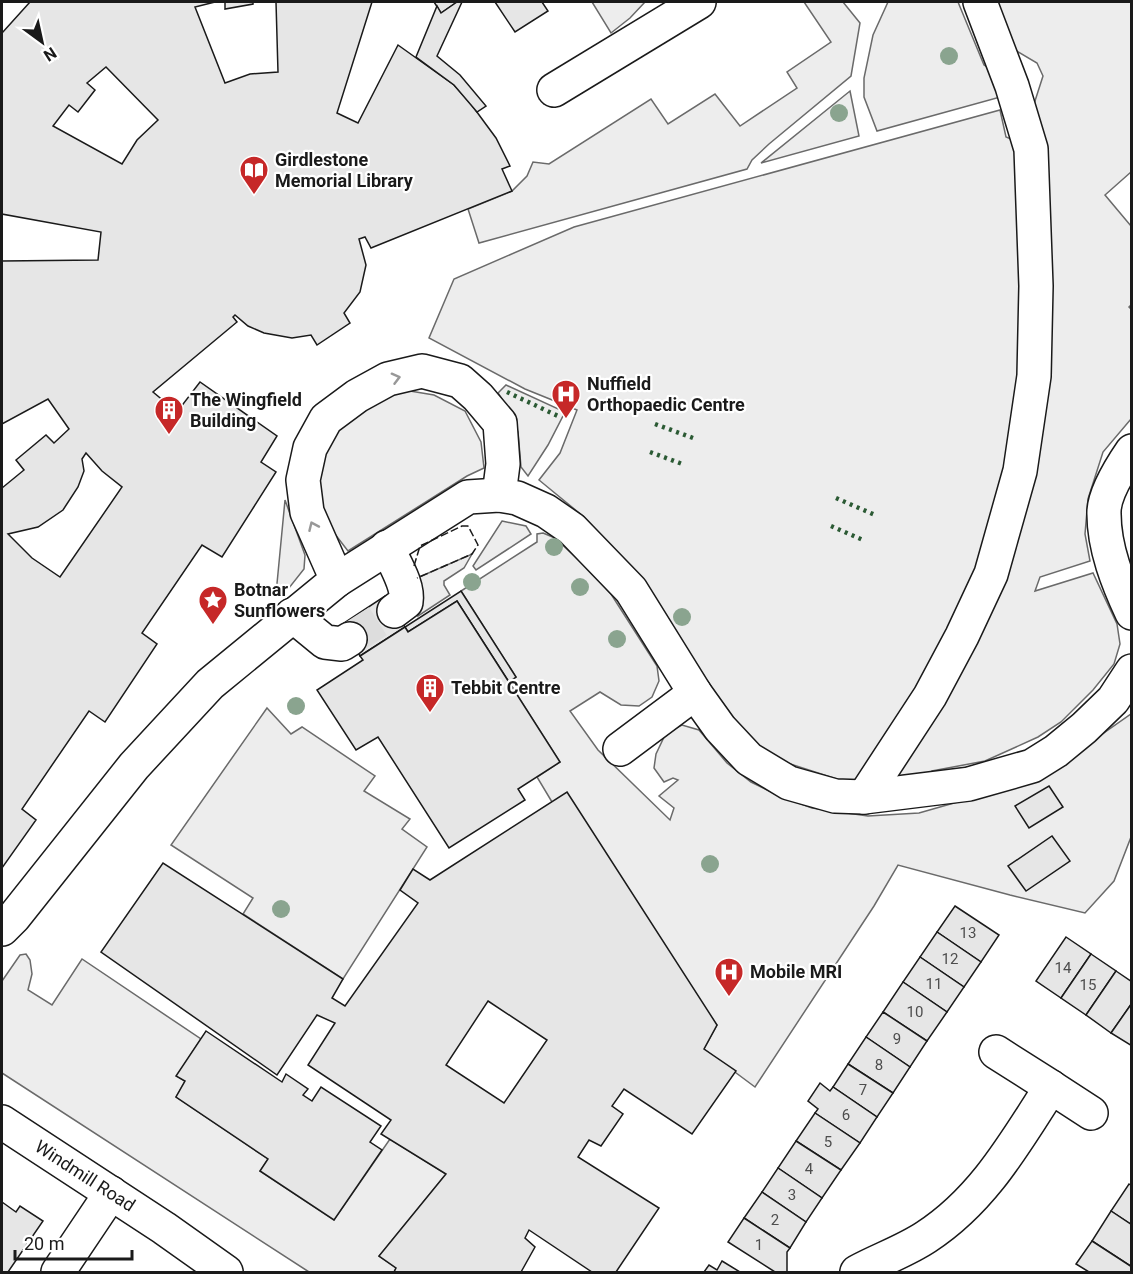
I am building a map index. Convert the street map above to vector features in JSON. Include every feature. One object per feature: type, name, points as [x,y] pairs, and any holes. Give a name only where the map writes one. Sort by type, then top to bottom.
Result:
[{"type":"street","points":[[554,90],[699,2]]},
{"type":"street","points":[[864,797],[930,696],[991,574],[1020,471],[1034,376],[1036,286],[1030,149],[1012,86],[980,2]]},
{"type":"street","points":[[337,580],[307,512],[303,480],[310,448],[326,419],[357,396],[388,379],[422,371],[460,381],[478,397],[500,423],[503,465],[499,495]]},
{"type":"street","points":[[1131,451],[1116,474],[1103,512],[1107,544],[1121,590],[1131,613]]},
{"type":"street","points":[[2,929],[134,766],[210,684],[337,580],[468,497],[499,495],[517,498],[546,511],[572,529],[631,590],[695,693],[720,728],[749,759],[789,783],[835,796],[864,797],[969,784],[1032,766],[1056,751],[1084,728],[1113,700],[1131,671]]},
{"type":"street","points":[[387,547],[407,596],[406,602],[394,610]]},
{"type":"street","points":[[292,615],[325,642],[342,645],[350,639]]},
{"type":"street","points":[[620,749],[695,693]]},
{"type":"street","points":[[996,1052],[1091,1113]]},
{"type":"street","points":[[857,1272],[924,1238],[955,1216],[980,1192],[999,1167],[1051,1087]]},
{"type":"street","name":"Windmill Road","points":[[2,1122],[226,1272]]},
{"type":"street","points":[[58,1272],[111,1193]]},
{"type":"shaded area","points":[[592,2],[645,2],[611,33]]},
{"type":"shaded area","points":[[804,2],[843,2],[860,23],[851,76],[769,144],[752,160],[747,169],[479,243],[468,209],[512,191],[527,176],[533,162],[549,164],[651,99],[668,124],[715,94],[740,126],[797,88],[787,72],[831,42]]},
{"type":"shaded area","points":[[888,2],[958,2],[984,65],[1000,74],[1004,96],[877,131],[864,97],[864,78],[873,35]]},
{"type":"shaded area","points":[[997,2],[1131,2],[1131,172],[1105,195],[1131,226],[1132,304],[1129,307],[1132,310],[1131,419],[1103,452],[1088,499],[1085,534],[1090,561],[1040,577],[1035,591],[1093,573],[1117,624],[1120,644],[1114,664],[1093,690],[1061,722],[1038,737],[985,761],[932,771],[924,783],[849,783],[778,760],[748,738],[704,677],[641,580],[584,517],[539,480],[560,453],[577,410],[525,389],[429,338],[454,279],[574,227],[1000,110],[1006,137],[1042,152],[1034,104],[1043,76],[1037,63],[1015,50]]},
{"type":"shaded area","points":[[850,91],[859,136],[761,163]]},
{"type":"shaded area","points":[[506,385],[565,412],[528,476],[521,467],[518,432],[509,410],[498,393]]},
{"type":"shaded area","points":[[404,390],[434,395],[465,411],[481,442],[484,468],[467,476],[348,551],[331,529],[320,509],[317,486],[321,453],[339,429],[374,404]]},
{"type":"shaded area","points":[[285,500],[305,555],[304,569],[289,588],[276,594]]},
{"type":"shaded area","points":[[502,521],[526,526],[531,534],[476,570],[473,566]]},
{"type":"shaded area","points":[[543,533],[555,538],[611,594],[657,666],[659,681],[652,697],[639,706],[621,705],[600,692],[570,711],[598,750],[670,820],[674,808],[659,796],[678,780],[673,778],[664,782],[654,768],[656,754],[666,733],[682,725],[699,730],[727,763],[751,782],[777,795],[812,808],[868,816],[919,813],[1003,789],[1085,746],[1131,714],[1131,837],[1114,881],[1085,913],[898,865],[874,906],[755,1087],[704,1049],[717,1025],[552,802],[537,777],[560,762],[509,682],[516,677],[461,591],[537,542],[537,534]]},
{"type":"shaded area","points":[[472,554],[464,568],[444,581],[450,595],[418,616],[420,595],[417,578]]},
{"type":"shaded area","points":[[267,708],[291,734],[302,727],[375,776],[364,791],[410,819],[402,829],[427,847],[343,979],[243,914],[253,898],[171,845]]},
{"type":"shaded area","points":[[26,954],[30,960],[32,974],[28,990],[52,1005],[82,959],[201,1039],[177,1076],[185,1081],[176,1097],[268,1159],[260,1171],[334,1220],[390,1139],[446,1174],[379,1256],[396,1268],[394,1272],[309,1272],[2,1073],[2,981],[20,955]]},
{"type":"building","name":"The Wingfield Building","points":[[30,2],[215,2],[195,7],[225,83],[250,74],[278,72],[276,2],[372,2],[337,113],[358,123],[398,45],[454,85],[471,104],[496,138],[510,166],[502,169],[512,191],[371,248],[365,237],[359,239],[366,265],[360,292],[344,313],[350,323],[317,345],[311,335],[292,338],[264,333],[248,326],[235,315],[233,317],[237,322],[153,392],[177,412],[200,382],[277,436],[261,462],[276,472],[222,557],[202,545],[142,633],[157,644],[105,722],[89,711],[22,809],[36,820],[2,868],[2,488],[24,470],[16,460],[46,435],[54,443],[69,429],[48,399],[2,424],[2,261],[98,260],[101,232],[2,214],[2,33]],"holes":[[[106,67],[158,120],[137,140],[122,164],[53,126],[69,105],[78,112],[95,90],[87,83]],[[86,453],[102,471],[122,487],[60,577],[32,558],[8,534],[38,527],[63,510],[78,487],[84,471],[82,459]]]},
{"type":"building","points":[[225,2],[253,2],[253,4],[225,9]]},
{"type":"building","points":[[434,2],[457,2],[441,13]]},
{"type":"building","points":[[457,2],[462,2],[437,56],[460,75],[486,106],[477,112],[454,85],[416,57],[437,6],[441,13]]},
{"type":"building","points":[[495,2],[542,2],[548,11],[515,32]]},
{"type":"building","points":[[461,591],[516,677],[509,682],[457,601],[408,632],[405,627]]},
{"type":"building","points":[[385,596],[405,627],[360,656],[341,625]]},
{"type":"building","name":"Tebbit Centre","points":[[457,601],[560,762],[518,789],[525,800],[449,848],[378,737],[356,750],[317,690],[363,660],[360,656],[405,627],[408,632]]},
{"type":"building","points":[[1049,786],[1063,807],[1029,828],[1015,806]]},
{"type":"building","points":[[567,792],[717,1025],[704,1049],[736,1071],[692,1134],[624,1089],[612,1106],[623,1114],[601,1146],[589,1140],[578,1157],[659,1208],[616,1272],[592,1272],[529,1230],[525,1238],[535,1247],[521,1272],[394,1272],[396,1268],[379,1256],[446,1174],[381,1134],[391,1120],[308,1065],[335,1023],[317,1015],[277,1075],[101,952],[163,863],[343,979],[332,998],[345,1006],[418,903],[400,890],[413,869],[430,880]],"holes":[[[488,1001],[547,1040],[504,1103],[446,1065]]]},
{"type":"building","points":[[1052,836],[1070,861],[1026,891],[1008,866]]},
{"type":"building","points":[[955,906],[999,935],[981,962],[937,932]]},
{"type":"building","points":[[937,932],[981,962],[964,987],[920,957]]},
{"type":"building","points":[[1066,937],[1091,954],[1061,998],[1036,981]]},
{"type":"building","points":[[1091,954],[1116,971],[1086,1015],[1061,998]]},
{"type":"building","points":[[920,957],[964,987],[947,1012],[903,982]]},
{"type":"building","points":[[1116,971],[1132,982],[1132,1003],[1111,1033],[1086,1015]]},
{"type":"building","points":[[903,982],[947,1012],[927,1041],[883,1012]]},
{"type":"building","points":[[1132,1003],[1132,1046],[1111,1033]]},
{"type":"building","points":[[883,1012],[927,1041],[910,1067],[866,1037]]},
{"type":"building","points":[[206,1031],[282,1082],[286,1074],[308,1089],[303,1095],[312,1101],[321,1087],[381,1126],[370,1142],[382,1150],[334,1220],[260,1171],[268,1159],[176,1097],[185,1081],[176,1076]]},
{"type":"building","points":[[866,1037],[910,1067],[893,1093],[848,1064]]},
{"type":"building","points":[[848,1064],[893,1093],[877,1117],[833,1087]]},
{"type":"building","points":[[820,1083],[830,1091],[833,1087],[877,1117],[860,1143],[815,1113],[818,1109],[808,1101]]},
{"type":"building","points":[[815,1113],[860,1143],[841,1170],[796,1141]]},
{"type":"building","points":[[796,1141],[841,1170],[822,1198],[778,1168]]},
{"type":"building","points":[[778,1168],[822,1198],[806,1222],[762,1192]]},
{"type":"building","points":[[1129,1184],[1132,1186],[1132,1225],[1111,1211]]},
{"type":"building","points":[[762,1192],[806,1222],[790,1248],[744,1218]]},
{"type":"building","points":[[2,1202],[16,1212],[20,1206],[43,1221],[8,1272],[2,1272]]},
{"type":"building","points":[[1111,1211],[1132,1225],[1132,1267],[1092,1241]]},
{"type":"building","points":[[744,1218],[790,1248],[787,1252],[787,1272],[775,1272],[728,1242]]},
{"type":"building","points":[[1092,1241],[1132,1267],[1132,1272],[1089,1272],[1076,1264]]},
{"type":"building","points":[[722,1261],[740,1272],[704,1272],[709,1265],[717,1270]]},
{"type":"tunnel","points":[[350,639],[394,611]]},
{"type":"hedge","points":[[507,392],[558,416]]},
{"type":"hedge","points":[[655,424],[693,438]]},
{"type":"hedge","points":[[650,452],[685,465]]},
{"type":"hedge","points":[[836,498],[875,515]]},
{"type":"hedge","points":[[831,526],[863,540]]},
{"type":"fence","points":[[414,566],[420,546],[462,526],[468,526],[478,545],[472,554],[417,578]]},
{"type":"place","name":"Girdlestone Memorial Library","points":[[254,196]]},
{"type":"place","name":"Nuffield Orthopaedic Centre","points":[[566,420]]},
{"type":"place","name":"The Wingfield Building","points":[[169,436]]},
{"type":"place","name":"Botnar Sunflowers","points":[[213,626]]},
{"type":"place","name":"Tebbit Centre","points":[[430,714]]},
{"type":"place","name":"Mobile MRI","points":[[729,998]]}]
